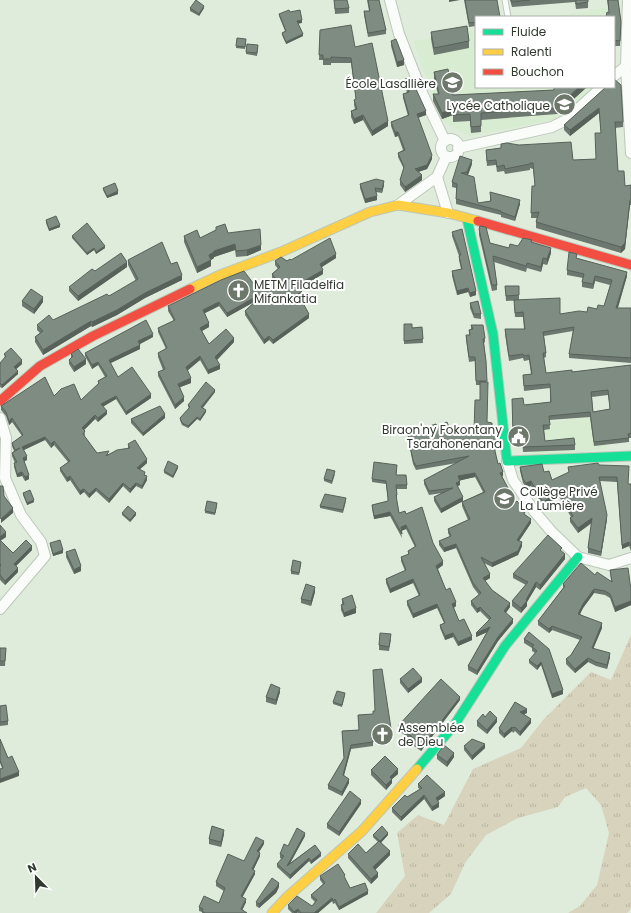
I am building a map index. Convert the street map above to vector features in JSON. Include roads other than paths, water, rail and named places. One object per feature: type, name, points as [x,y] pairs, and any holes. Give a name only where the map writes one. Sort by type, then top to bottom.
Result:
[{"type":"street","points":[[628,0],[628,65],[631,153]]},
{"type":"street","points":[[393,2],[399,34],[423,95],[445,141]]},
{"type":"street","points":[[615,75],[628,65]]},
{"type":"street","points":[[458,148],[552,127],[566,120],[601,88]]},
{"type":"street","points":[[451,140],[456,143],[458,148],[457,154],[452,157],[446,157],[441,152],[441,146],[445,141],[451,140]]},
{"type":"street","points":[[0,401],[40,366],[93,336],[220,275],[281,252],[370,212],[398,205],[437,177],[446,157]]},
{"type":"street","points":[[437,177],[448,213]]},
{"type":"street","points":[[398,205],[448,213],[631,265]]},
{"type":"street","points":[[467,219],[492,334],[507,461],[513,480],[534,511],[551,531],[578,557],[608,565],[631,558]]},
{"type":"street","points":[[0,418],[6,438],[5,478],[21,515],[41,542],[45,556],[0,609]]},
{"type":"street","points":[[507,461],[631,456]]},
{"type":"street","points":[[272,913],[286,898],[362,831],[403,786],[455,724],[505,646],[578,557]]},
{"type":"lane","points":[[505,0],[508,16]]},
{"type":"place","name":"École Lasallière","points":[[452,83]]},
{"type":"place","name":"Lycée Catholique","points":[[565,105]]},
{"type":"place","name":"METM Filadelfia Mifankatia","points":[[239,291]]},
{"type":"place","name":"Biraon'ny Fokontany Tsarahonenana","points":[[518,436]]},
{"type":"place","name":"Collège Privé La Lumière","points":[[504,498]]},
{"type":"place","name":"Assemblée de Dieu","points":[[382,734]]}]
